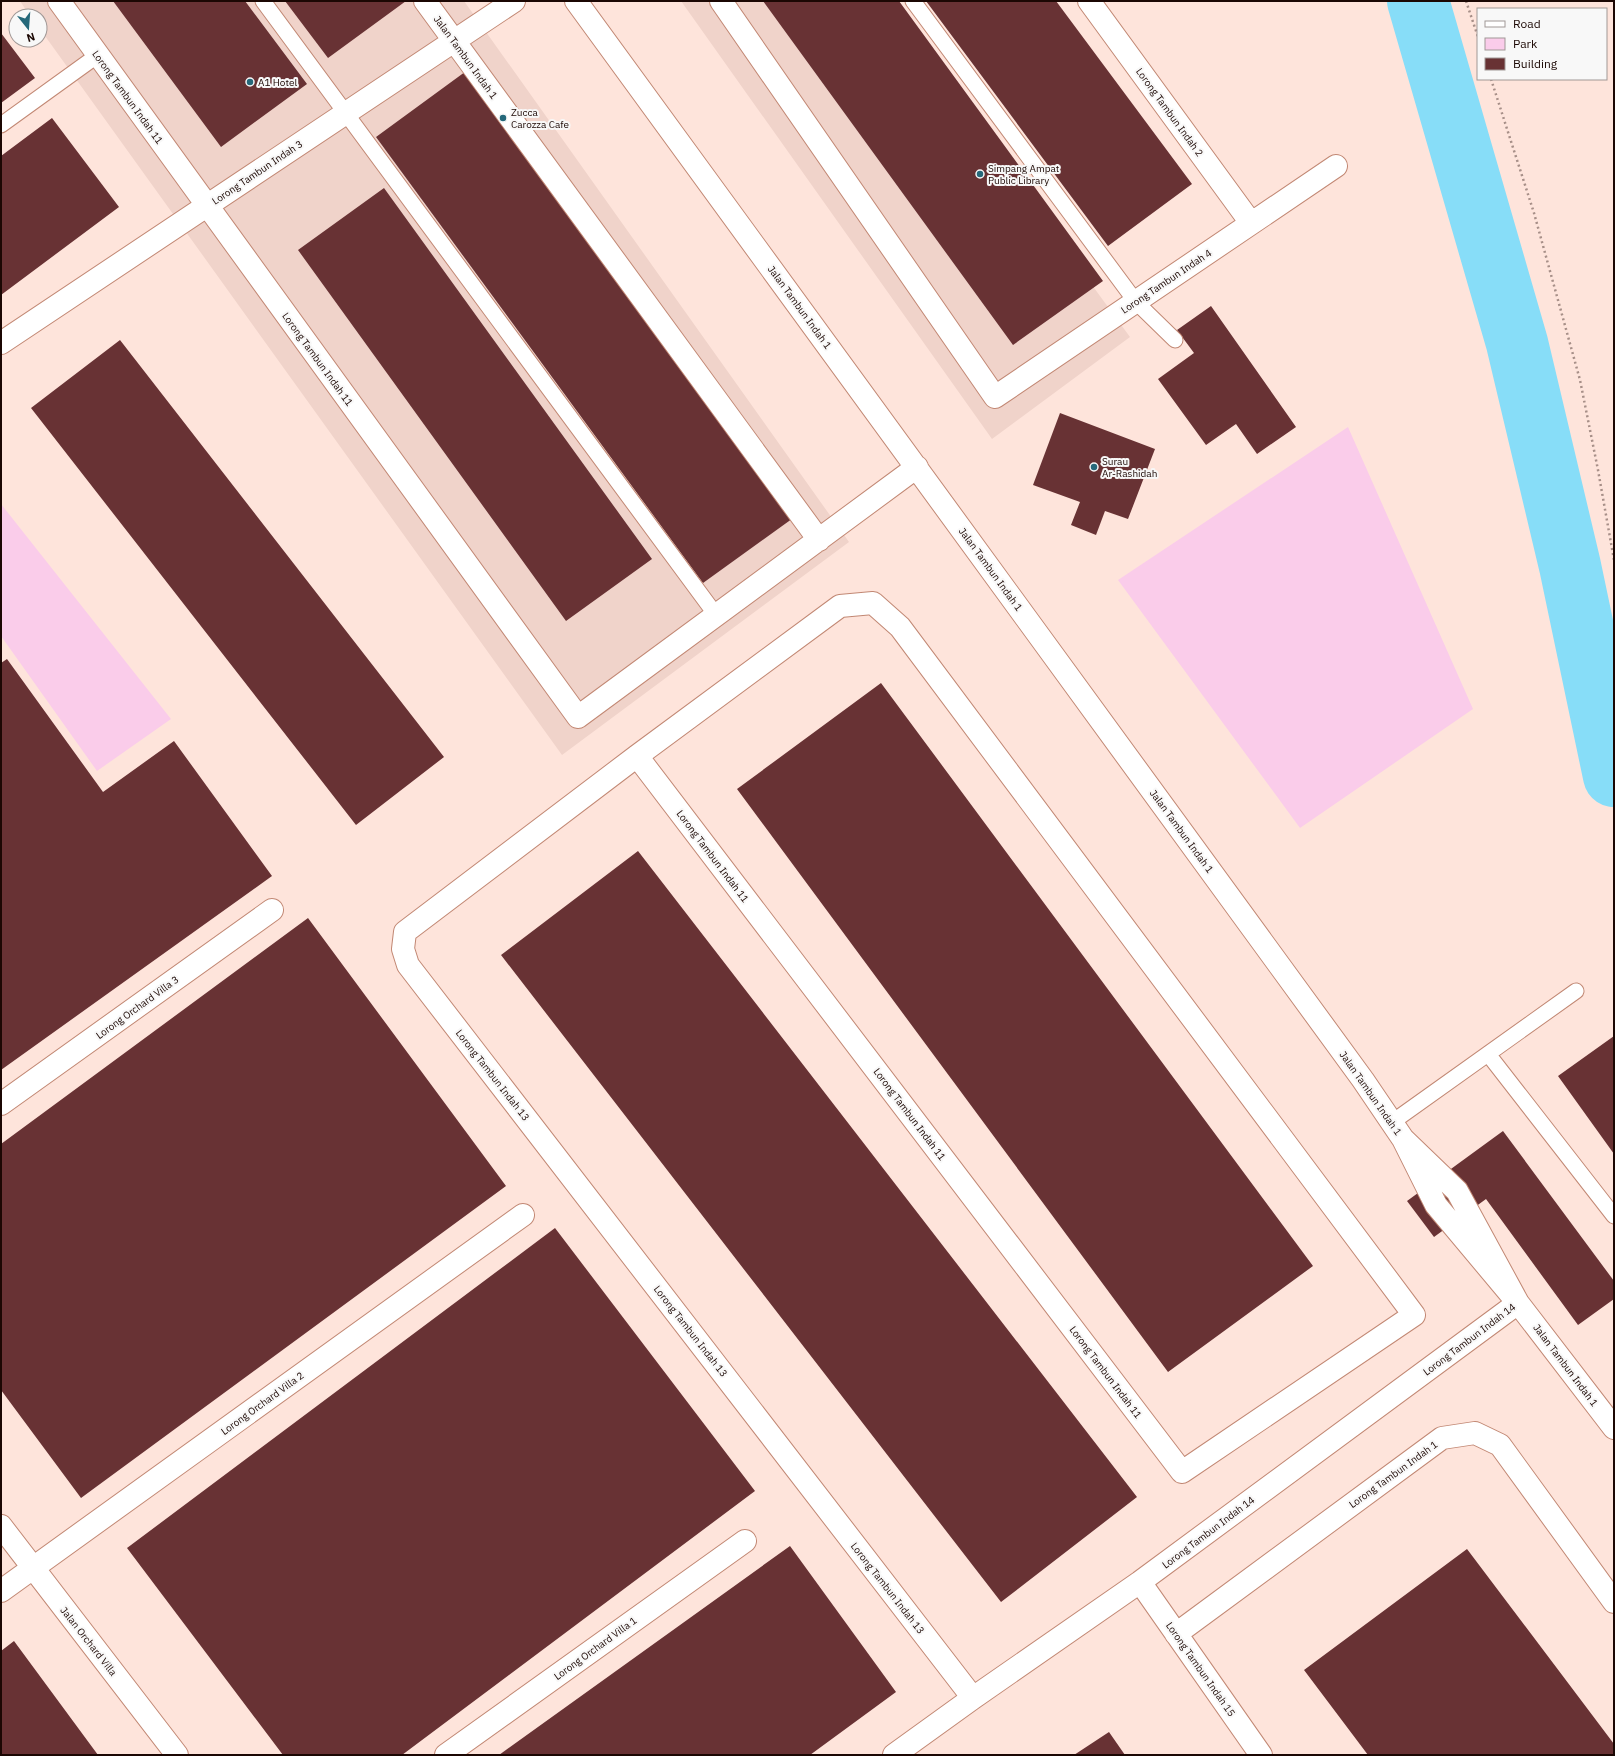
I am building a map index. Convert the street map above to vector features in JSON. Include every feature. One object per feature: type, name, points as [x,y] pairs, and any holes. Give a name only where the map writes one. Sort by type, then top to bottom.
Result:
[{"type":"street","name":"Lorong Tambun Indah 11","points":[[59,1],[206,206],[578,717],[716,615]]},
{"type":"street","name":"Jalan Tambun Indah 1","points":[[425,1],[819,540]]},
{"type":"street","name":"Lorong Tambun Indah 3","points":[[1,343],[514,1]]},
{"type":"street","name":"Jalan Tambun Indah 1","points":[[576,1],[1363,1080],[1397,1131],[1457,1191],[1518,1303],[1614,1428]]},
{"type":"street","name":"Lorong Tambun Indah 4","points":[[721,1],[995,397],[1336,166]]},
{"type":"street","name":"Lorong Tambun Indah 2","points":[[1088,1],[1252,223]]},
{"type":"street","points":[[716,615],[917,467]]},
{"type":"street","name":"Lorong Tambun Indah 11","points":[[873,603],[900,627],[1414,1315],[1182,1472],[637,756],[840,606],[873,603]]},
{"type":"street","name":"Lorong Tambun Indah 13","points":[[637,756],[406,932],[403,949],[408,965],[973,1698]]},
{"type":"street","name":"Lorong Orchard Villa 3","points":[[1,1104],[272,910]]},
{"type":"street","name":"Lorong Orchard Villa 2","points":[[1,1591],[523,1215]]},
{"type":"street","name":"Lorong Tambun Indah 14","points":[[894,1755],[1140,1582],[1518,1303]]},
{"type":"street","name":"Lorong Tambun Indah 1","points":[[1176,1634],[1442,1438],[1475,1433],[1500,1445],[1614,1602]]},
{"type":"street","name":"Jalan Orchard Villa","points":[[1,1526],[177,1755]]},
{"type":"street","name":"Lorong Orchard Villa 1","points":[[446,1755],[745,1541]]},
{"type":"street","name":"Lorong Tambun Indah 15","points":[[1140,1582],[1261,1755]]},
{"type":"lane","points":[[262,1],[716,615]]},
{"type":"lane","points":[[913,1],[1136,302],[1175,340]]},
{"type":"lane","points":[[1,125],[98,55]]},
{"type":"lane","points":[[1397,1131],[1488,1054],[1576,991]]},
{"type":"lane","points":[[1488,1054],[1614,1216]]},
{"type":"path","points":[[1466,1],[1477,35]]},
{"type":"path","points":[[1491,80],[1534,213],[1580,380],[1614,560]]},
{"type":"shaded area","points":[[20,1],[464,1],[849,542],[562,755],[48,40],[48,8],[25,8]]},
{"type":"shaded area","points":[[681,1],[884,1],[1130,337],[992,439]]},
{"type":"green space","points":[[1348,427],[1473,709],[1300,828],[1118,580]]},
{"type":"green space","points":[[1,504],[171,719],[97,771],[1,636]]},
{"type":"building","points":[[113,1],[245,1],[307,84],[221,147]]},
{"type":"building","points":[[285,1],[406,1],[328,58]]},
{"type":"building","points":[[763,1],[899,1],[1103,281],[1013,345]]},
{"type":"building","points":[[926,1],[1056,1],[1192,184],[1108,246]]},
{"type":"building","points":[[1,33],[8,42],[8,48],[12,48],[35,78],[1,103]]},
{"type":"building","points":[[469,69],[796,516],[703,583],[376,137]]},
{"type":"building","points":[[52,118],[119,207],[1,295],[1,156]]},
{"type":"building","points":[[384,188],[652,559],[566,621],[298,250]]},
{"type":"building","points":[[1211,306],[1296,427],[1257,454],[1236,424],[1206,445],[1158,379],[1194,353],[1177,330]]},
{"type":"building","points":[[120,340],[444,757],[356,825],[31,408]]},
{"type":"building","name":"Surau Ar-Rashidah","points":[[1060,413],[1155,449],[1128,519],[1105,511],[1096,535],[1071,525],[1080,502],[1033,485]]},
{"type":"building","points":[[7,659],[103,792],[174,741],[272,876],[1,1070],[1,663]]},
{"type":"building","points":[[881,683],[1313,1266],[1168,1372],[737,789]]},
{"type":"building","points":[[638,851],[1137,1497],[1001,1602],[501,955]]},
{"type":"building","points":[[308,918],[506,1186],[81,1498],[1,1390],[1,1144]]},
{"type":"building","points":[[1614,1036],[1614,1154],[1558,1076]]},
{"type":"building","points":[[1503,1131],[1614,1281],[1614,1299],[1578,1325],[1486,1199],[1434,1237],[1407,1201]]},
{"type":"building","points":[[555,1228],[755,1491],[402,1755],[283,1755],[127,1548]]},
{"type":"building","points":[[790,1546],[896,1692],[810,1755],[499,1755]]},
{"type":"building","points":[[1467,1549],[1614,1744],[1614,1755],[1368,1755],[1304,1670]]},
{"type":"building","points":[[14,1641],[98,1755],[1,1755],[1,1651]]},
{"type":"building","points":[[1109,1732],[1125,1755],[1074,1755]]},
{"type":"waterway","points":[[1418,1],[1517,343],[1570,566],[1614,776]]},
{"type":"place","name":"A1 Hotel","points":[[250,82]]},
{"type":"place","name":"Zucca Carozza Cafe","points":[[503,118]]},
{"type":"place","name":"Simpang Ampat Public Library","points":[[980,174]]},
{"type":"place","name":"Surau Ar-Rashidah","points":[[1094,467]]}]
